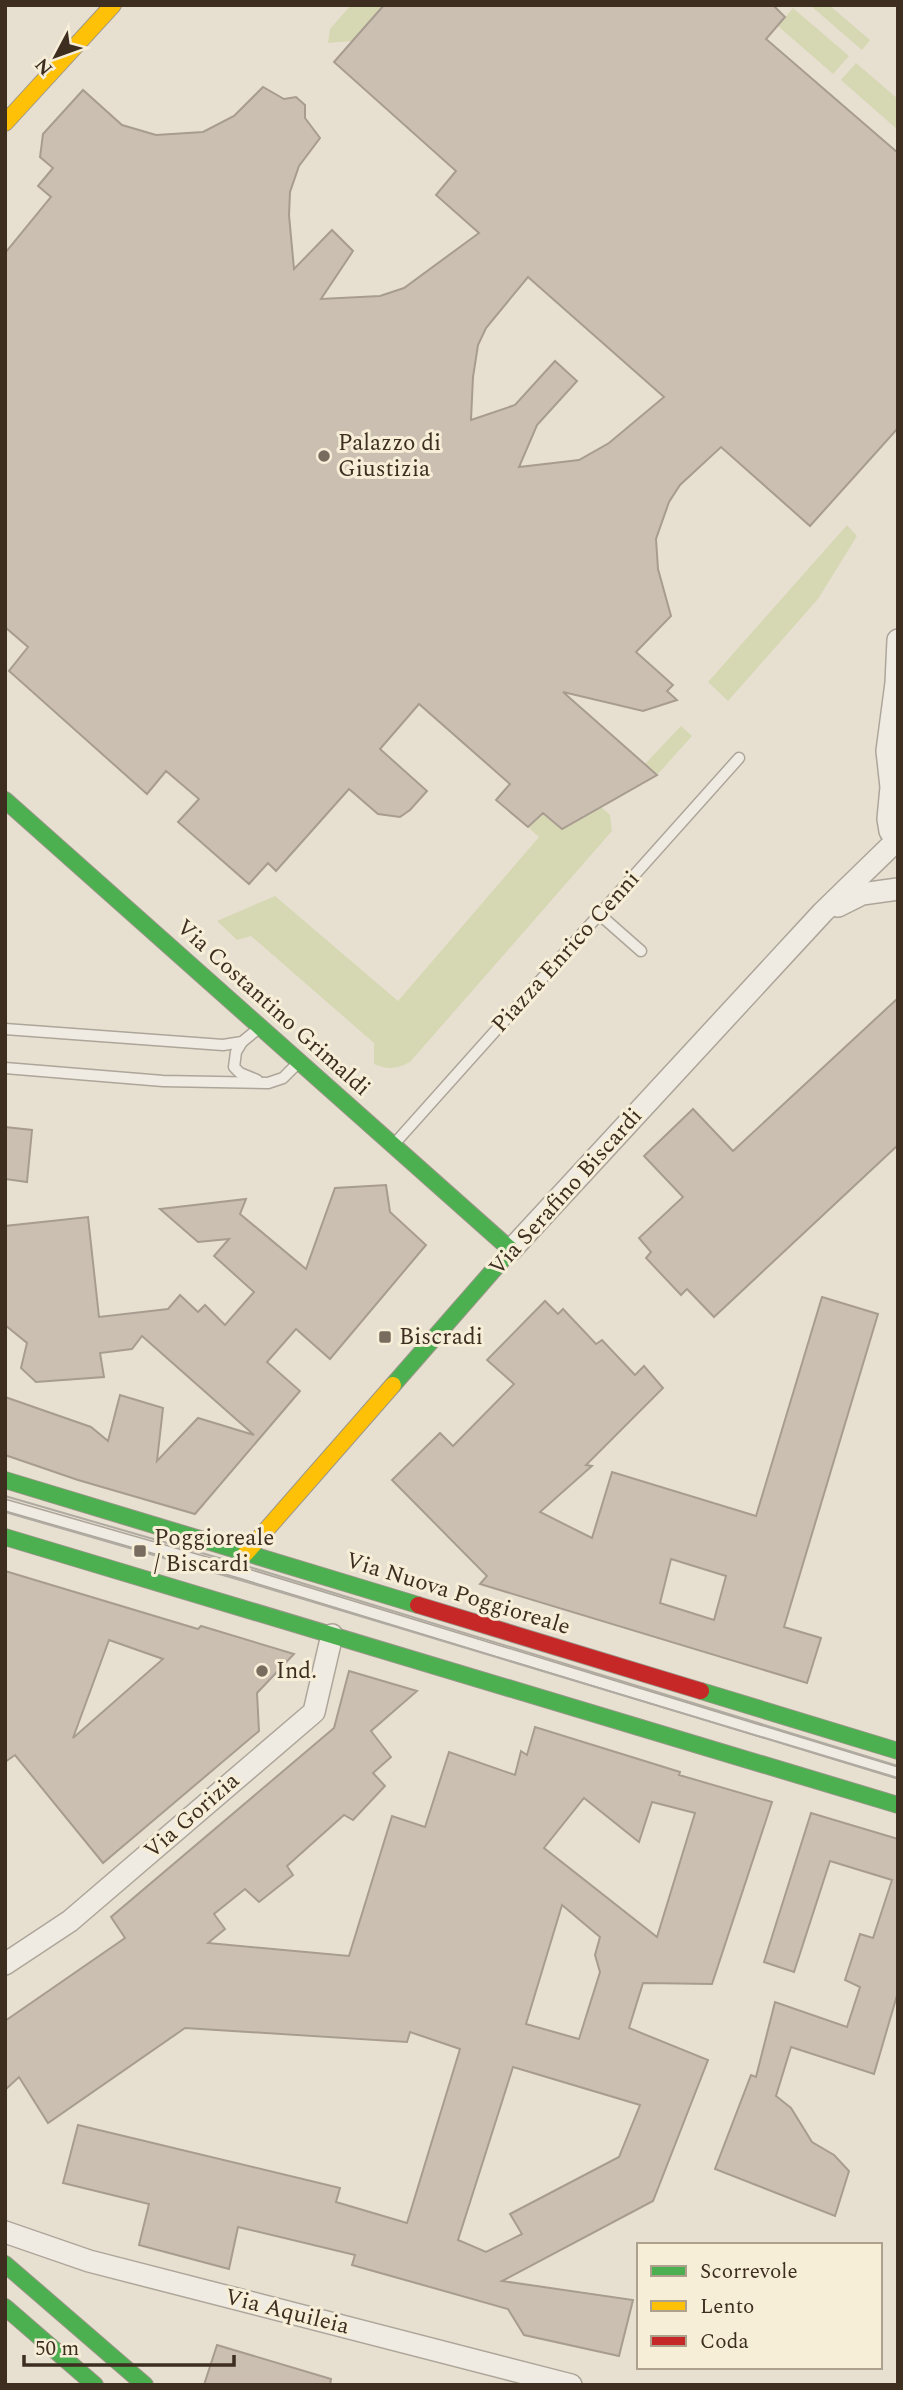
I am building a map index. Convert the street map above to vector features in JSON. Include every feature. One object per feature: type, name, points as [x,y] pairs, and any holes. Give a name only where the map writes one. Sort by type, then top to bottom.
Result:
[{"type":"main road","points":[[5,123],[113,5]]},
{"type":"main road","name":"Via Costantino Grimaldi","points":[[5,800],[511,1250]]},
{"type":"main road","name":"Via Serafino Biscardi","points":[[246,1553],[511,1250]]},
{"type":"main road","name":"Via Nuova Poggioreale","points":[[5,1480],[898,1751]]},
{"type":"main road","points":[[5,1537],[898,1805]]},
{"type":"main road","points":[[235,1605],[246,1553]]},
{"type":"main road","points":[[5,2264],[145,2385]]},
{"type":"main road","points":[[5,2307],[94,2385]]},
{"type":"street","points":[[897,648],[891,787],[893,801],[888,819],[890,831],[897,842]]},
{"type":"street","name":"Via Serafino Biscardi","points":[[511,1250],[823,912],[897,842]]},
{"type":"street","points":[[823,912],[862,894],[898,889]]},
{"type":"street","name":"Via Gorizia","points":[[5,1964],[70,1921],[314,1712],[332,1635]]},
{"type":"street","name":"Via Aquileia","points":[[5,2232],[89,2261],[571,2385]]},
{"type":"lane","name":"Piazza Enrico Cenni","points":[[393,1145],[739,758]]},
{"type":"lane","points":[[600,914],[641,951]]},
{"type":"lane","points":[[260,1027],[242,1042],[236,1052],[234,1067],[240,1073],[268,1083]]},
{"type":"lane","points":[[5,1029],[223,1045],[242,1042]]},
{"type":"lane","points":[[5,1068],[125,1079],[268,1083],[283,1078],[299,1062]]},
{"type":"lane","points":[[5,1505],[242,1573],[898,1773]]},
{"type":"green space","points":[[351,5],[384,5],[352,41],[328,43],[330,29]]},
{"type":"green space","points":[[810,5],[829,5],[870,40],[862,50]]},
{"type":"green space","points":[[793,8],[849,56],[833,74],[778,26]]},
{"type":"green space","points":[[856,63],[898,99],[898,130],[841,80]]},
{"type":"green space","points":[[847,525],[857,536],[818,599],[728,701],[708,682]]},
{"type":"green space","points":[[681,726],[692,736],[657,775],[645,764]]},
{"type":"green space","points":[[601,807],[610,815],[612,831],[410,1062],[401,1066],[388,1068],[374,1064],[374,1043],[251,936],[237,940],[217,921],[275,896],[398,1001],[539,837],[528,827],[543,813],[562,829]]},
{"type":"building","points":[[384,5],[773,5],[785,17],[766,39],[898,153],[898,428],[810,526],[721,447],[680,485],[669,502],[656,539],[658,569],[671,616],[636,652],[673,685],[667,691],[677,700],[643,711],[563,692],[657,775],[562,829],[543,813],[528,827],[496,800],[510,784],[419,704],[380,749],[427,791],[410,810],[400,817],[378,814],[349,789],[276,871],[268,863],[249,884],[178,822],[199,799],[166,771],[147,794],[9,671],[28,647],[5,627],[5,253],[51,197],[38,186],[53,168],[40,157],[43,134],[83,90],[122,125],[156,135],[203,132],[234,116],[263,87],[284,99],[296,97],[305,105],[305,118],[320,138],[299,166],[290,192],[289,215],[294,269],[332,230],[353,251],[321,299],[380,296],[404,288],[479,233],[436,195],[456,171],[334,62]],"holes":[[[528,277],[664,397],[609,443],[579,460],[519,467],[537,425],[577,381],[555,361],[515,405],[471,420],[478,345],[486,328]]]},
{"type":"building","points":[[898,998],[898,1145],[714,1317],[687,1289],[681,1295],[646,1258],[651,1252],[639,1238],[683,1197],[644,1156],[693,1109],[733,1151]]},
{"type":"building","points":[[5,1127],[32,1130],[27,1182],[5,1179]]},
{"type":"building","points":[[386,1185],[390,1212],[426,1245],[330,1359],[296,1329],[267,1362],[300,1391],[195,1514],[78,1480],[5,1455],[5,1397],[91,1427],[108,1441],[120,1395],[163,1408],[157,1461],[198,1418],[254,1435],[142,1336],[132,1349],[100,1353],[104,1377],[36,1382],[21,1368],[27,1343],[5,1325],[5,1226],[88,1217],[99,1317],[168,1309],[180,1295],[198,1312],[205,1305],[225,1325],[254,1292],[214,1256],[229,1239],[198,1242],[160,1209],[246,1199],[240,1214],[306,1269],[335,1188]]},
{"type":"building","points":[[822,1297],[878,1314],[784,1627],[821,1638],[807,1683],[480,1584],[487,1576],[392,1480],[440,1433],[453,1446],[514,1384],[487,1360],[545,1301],[558,1314],[563,1309],[596,1344],[602,1340],[635,1375],[644,1366],[663,1388],[586,1465],[592,1466],[540,1512],[592,1538],[612,1472],[756,1516]],"holes":[[[671,1559],[726,1576],[714,1620],[660,1603]]]},
{"type":"building","points":[[5,1571],[198,1629],[201,1626],[294,1654],[257,1693],[259,1731],[103,1863],[15,1755],[5,1762]],"holes":[[[109,1640],[163,1659],[73,1738]]]},
{"type":"building","points":[[349,1671],[417,1691],[371,1731],[391,1757],[373,1773],[385,1786],[353,1820],[344,1815],[287,1866],[293,1875],[259,1902],[245,1889],[214,1914],[225,1929],[208,1943],[349,1956],[392,1816],[425,1827],[449,1752],[515,1775],[521,1751],[527,1755],[535,1727],[680,1772],[679,1775],[772,1802],[712,1984],[643,1983],[629,2028],[708,2060],[653,2201],[502,2281],[633,2300],[619,2356],[524,2335],[508,2309],[352,2265],[355,2255],[238,2227],[229,2269],[139,2245],[149,2204],[63,2183],[78,2125],[340,2188],[336,2202],[407,2223],[460,2049],[410,2032],[407,2042],[185,2028],[48,2123],[19,2077],[5,2090],[5,2021],[125,1938],[111,1917],[334,1728]],"holes":[[[584,1798],[639,1842],[652,1802],[695,1813],[657,1937],[544,1848]],[[562,1905],[600,1937],[595,1955],[600,1972],[579,2039],[526,2024]],[[513,2067],[640,2105],[619,2157],[510,2214],[522,2234],[486,2252],[458,2240]]]},
{"type":"building","points":[[811,1813],[898,1839],[898,1992],[874,2074],[791,2047],[776,2096],[791,2108],[812,2142],[834,2155],[849,2171],[835,2216],[715,2169],[751,2075],[756,2077],[775,2002],[847,2027],[860,1987],[845,1980],[860,1934],[873,1938],[892,1880],[830,1861],[794,1972],[764,1962]]},
{"type":"building","points":[[217,2345],[331,2379],[330,2385],[204,2385]]},
{"type":"tram line","points":[[5,1496],[243,1565],[898,1766]]},
{"type":"tram line","points":[[5,1512],[898,1778]]},
{"type":"traffic: fast","points":[[5,800],[511,1250],[393,1385]]},
{"type":"traffic: fast","points":[[5,1480],[418,1605]]},
{"type":"traffic: fast","points":[[5,1537],[898,1805]]},
{"type":"traffic: fast","points":[[701,1691],[898,1751]]},
{"type":"traffic: fast","points":[[5,2264],[145,2385]]},
{"type":"traffic: fast","points":[[5,2307],[95,2385]]},
{"type":"traffic: slow","points":[[5,123],[113,5]]},
{"type":"traffic: slow","points":[[246,1553],[393,1385]]},
{"type":"traffic: jam","points":[[418,1605],[701,1691]]},
{"type":"place","name":"Palazzo di Giustizia","points":[[324,456]]},
{"type":"place","name":"Biscradi","points":[[385,1337]]},
{"type":"place","name":"Poggioreale / Biscardi","points":[[140,1551]]},
{"type":"place","name":"Ind.","points":[[262,1671]]}]
